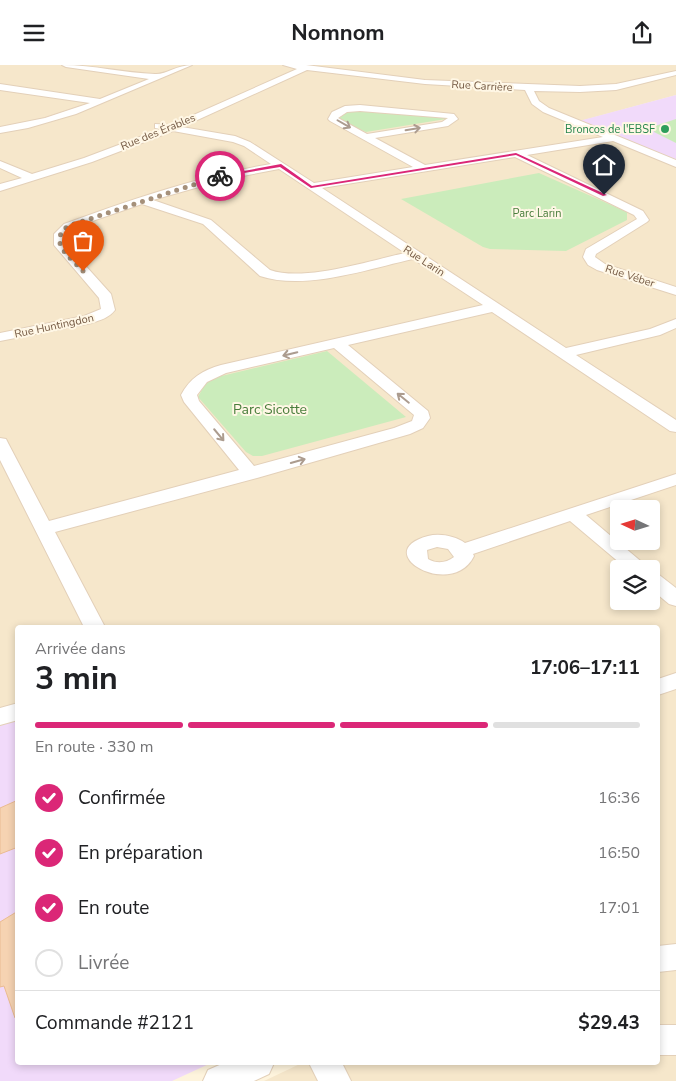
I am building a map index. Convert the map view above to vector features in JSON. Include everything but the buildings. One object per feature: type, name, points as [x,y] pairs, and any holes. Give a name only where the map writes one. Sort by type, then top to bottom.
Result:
[{"type":"street","points":[[66,65],[158,77]]},
{"type":"street","points":[[0,130],[49,120],[188,65]]},
{"type":"street","name":"Rue Carrière","points":[[290,65],[433,83],[528,88],[596,89],[616,87],[676,73]]},
{"type":"street","name":"Rue des Érables","points":[[0,179],[104,147],[158,125],[290,65]]},
{"type":"street","name":"Rue des Érables","points":[[0,188],[88,160],[172,128],[308,66]]},
{"type":"street","points":[[394,79],[410,69]]},
{"type":"street","points":[[0,87],[100,101]]},
{"type":"street","points":[[528,88],[534,102],[546,110],[676,164]]},
{"type":"street","points":[[365,137],[445,124],[452,119],[448,115],[360,108],[345,109],[335,114],[334,119],[365,137],[424,169]]},
{"type":"street","points":[[0,124],[21,127]]},
{"type":"street","name":"Rue Larin","points":[[158,125],[235,139],[247,144],[676,427]]},
{"type":"street","points":[[311,187],[614,138]]},
{"type":"street","name":"Rue Véber","points":[[516,154],[630,207],[639,213],[643,220],[590,252],[589,257],[592,262],[601,267],[676,291]]},
{"type":"street","points":[[0,164],[32,178]]},
{"type":"street","name":"Rue Huntingdon","points":[[0,337],[87,320],[99,316],[108,310],[106,297],[60,245],[58,239],[60,233],[68,226],[218,176],[281,166]]},
{"type":"street","points":[[144,201],[207,222],[265,273],[277,277],[310,277],[415,255]]},
{"type":"street","points":[[251,474],[192,403],[190,395],[192,388],[198,381],[221,370],[494,307]]},
{"type":"street","points":[[564,353],[655,332],[676,323]]},
{"type":"street","points":[[43,529],[400,432],[421,422],[422,414],[415,407],[337,343]]},
{"type":"street","points":[[0,443],[93,625]]},
{"type":"street","points":[[462,551],[574,515],[676,479]]},
{"type":"street","points":[[574,515],[629,560]]},
{"type":"street","points":[[660,586],[676,599]]},
{"type":"street","points":[[660,686],[676,681]]},
{"type":"street","points":[[0,717],[15,712]]},
{"type":"street","points":[[660,959],[676,957]]},
{"type":"street","points":[[660,1040],[676,1040]]},
{"type":"street","points":[[219,1081],[254,1065]]},
{"type":"street","points":[[326,1065],[335,1081]]},
{"type":"shaded area","points":[[0,65],[297,65],[313,67],[317,65],[676,65],[676,95],[580,121],[676,162],[676,1081],[264,1081],[298,1065],[660,1065],[660,625],[15,625],[15,721],[0,726]]},
{"type":"shaded area","points":[[676,95],[676,162],[579,121]]},
{"type":"shaded area","points":[[15,721],[15,1065],[207,1065],[172,1081],[0,1081],[0,726]]},
{"type":"green space","points":[[352,110],[445,117],[446,119],[366,132],[338,119],[339,115]]},
{"type":"green space","name":"Broncos de l'EBSF","points":[[676,119],[676,143],[654,132],[655,126]]},
{"type":"green space","name":"Parc Larin","points":[[539,173],[627,212],[627,220],[566,251],[490,249],[483,247],[401,199]]},
{"type":"green space","name":"Parc Sicotte","points":[[327,351],[406,417],[262,456],[253,456],[246,452],[198,397],[206,382],[213,378]]},
{"type":"way so far","points":[[83,271],[60,245],[58,239],[60,233],[68,226],[220,176]]},
{"type":"place","name":"Broncos de l'EBSF","points":[[665,129]]},
{"type":"route","points":[[220,176],[281,166],[311,187],[516,154],[604,195]]}]
